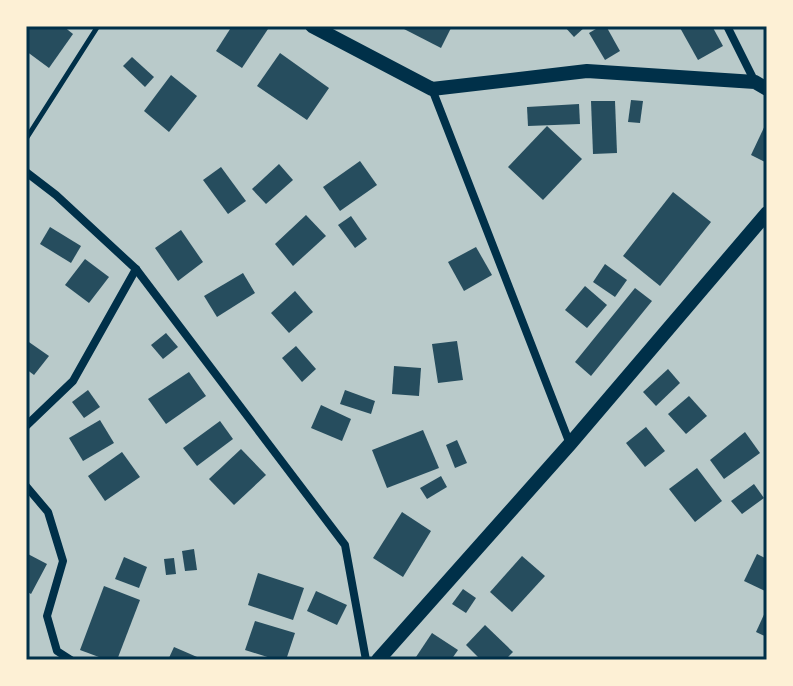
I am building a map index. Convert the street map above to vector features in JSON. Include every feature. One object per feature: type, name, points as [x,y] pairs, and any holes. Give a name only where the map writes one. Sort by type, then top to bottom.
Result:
[{"type":"street","points":[[312,26],[432,89],[587,71],[761,85]]},
{"type":"street","points":[[727,26],[761,85]]},
{"type":"street","points":[[432,89],[570,444]]},
{"type":"street","points":[[26,172],[56,195],[136,269],[345,545],[366,660]]},
{"type":"street","points":[[378,660],[570,444],[767,213]]},
{"type":"street","points":[[26,426],[73,381],[136,269]]},
{"type":"street","points":[[26,486],[48,512],[63,561],[47,616],[57,651],[71,660]]},
{"type":"path","points":[[26,139],[98,26]]},
{"type":"shaded area","points":[[26,26],[767,26],[767,660],[26,660]]},
{"type":"building","points":[[26,26],[63,26],[73,34],[49,68],[26,51]]},
{"type":"building","points":[[232,26],[270,26],[242,68],[216,51]]},
{"type":"building","points":[[406,26],[452,26],[441,48],[404,29]]},
{"type":"building","points":[[564,26],[586,26],[574,37]]},
{"type":"building","points":[[606,26],[620,51],[605,60],[589,33]]},
{"type":"building","points":[[679,26],[712,26],[723,46],[698,60]]},
{"type":"building","points":[[280,53],[329,88],[307,120],[257,86]]},
{"type":"building","points":[[132,57],[154,77],[145,87],[123,66]]},
{"type":"building","points":[[171,75],[197,96],[169,132],[144,111]]},
{"type":"building","points":[[631,100],[643,101],[640,123],[628,122]]},
{"type":"building","points":[[591,101],[615,101],[617,153],[593,154]]},
{"type":"building","points":[[579,104],[580,124],[528,126],[527,107]]},
{"type":"building","points":[[767,121],[767,163],[751,155]]},
{"type":"building","points":[[547,126],[582,159],[543,200],[508,167]]},
{"type":"building","points":[[360,161],[377,185],[340,211],[323,187]]},
{"type":"building","points":[[279,164],[293,180],[266,204],[252,189]]},
{"type":"building","points":[[221,167],[246,201],[228,214],[203,180]]},
{"type":"building","points":[[673,192],[711,222],[660,286],[623,256]]},
{"type":"building","points":[[306,215],[326,236],[293,266],[275,244]]},
{"type":"building","points":[[351,216],[367,239],[355,248],[338,225]]},
{"type":"building","points":[[50,227],[81,246],[71,263],[40,244]]},
{"type":"building","points":[[181,230],[203,262],[178,281],[155,248]]},
{"type":"building","points":[[476,247],[492,275],[464,291],[448,262]]},
{"type":"building","points":[[85,259],[109,277],[89,303],[65,285]]},
{"type":"building","points":[[605,264],[627,280],[615,297],[593,282]]},
{"type":"building","points":[[243,273],[255,293],[217,317],[204,296]]},
{"type":"building","points":[[585,286],[607,305],[587,328],[565,310]]},
{"type":"building","points":[[635,288],[652,301],[591,376],[575,362]]},
{"type":"building","points":[[295,291],[313,312],[289,333],[271,313]]},
{"type":"building","points":[[166,333],[178,347],[163,359],[151,345]]},
{"type":"building","points":[[26,340],[49,356],[34,375],[26,369]]},
{"type":"building","points":[[457,341],[463,380],[438,383],[432,344]]},
{"type":"building","points":[[296,346],[316,369],[302,382],[282,358]]},
{"type":"building","points":[[394,366],[421,368],[419,396],[392,394]]},
{"type":"building","points":[[668,369],[680,383],[656,406],[643,392]]},
{"type":"building","points":[[189,372],[206,396],[166,424],[148,399]]},
{"type":"building","points":[[88,390],[100,407],[84,418],[72,402]]},
{"type":"building","points":[[345,390],[375,401],[371,414],[340,404]]},
{"type":"building","points":[[689,396],[707,416],[686,434],[668,414]]},
{"type":"building","points":[[321,405],[351,419],[342,441],[311,428]]},
{"type":"building","points":[[100,420],[114,443],[83,461],[69,438]]},
{"type":"building","points":[[220,421],[233,439],[197,466],[183,448]]},
{"type":"building","points":[[646,427],[665,451],[645,467],[626,443]]},
{"type":"building","points":[[423,430],[439,468],[387,488],[372,450]]},
{"type":"building","points":[[745,432],[760,453],[724,479],[710,460]]},
{"type":"building","points":[[457,440],[467,463],[455,468],[446,445]]},
{"type":"building","points":[[241,449],[266,475],[234,505],[209,479]]},
{"type":"building","points":[[122,452],[140,477],[105,501],[88,476]]},
{"type":"building","points":[[697,468],[722,501],[695,522],[669,489]]},
{"type":"building","points":[[441,476],[447,487],[427,499],[420,488]]},
{"type":"building","points":[[754,484],[764,498],[742,514],[731,501]]},
{"type":"building","points":[[402,512],[431,531],[403,577],[373,558]]},
{"type":"building","points":[[194,549],[197,570],[185,571],[182,551]]},
{"type":"building","points":[[26,553],[47,564],[31,594],[26,591]]},
{"type":"building","points":[[757,554],[767,559],[767,592],[744,581]]},
{"type":"building","points":[[522,556],[545,576],[512,612],[490,592]]},
{"type":"building","points":[[124,557],[147,567],[139,588],[115,579]]},
{"type":"building","points":[[174,558],[176,574],[166,575],[164,559]]},
{"type":"building","points":[[258,573],[304,588],[293,620],[248,605]]},
{"type":"building","points":[[104,586],[140,600],[117,660],[107,660],[80,650]]},
{"type":"building","points":[[463,589],[476,598],[466,613],[452,604]]},
{"type":"building","points":[[316,591],[347,605],[337,625],[307,611]]},
{"type":"building","points":[[767,608],[767,637],[756,632]]},
{"type":"building","points":[[255,621],[295,633],[286,660],[245,650]]},
{"type":"building","points":[[485,625],[513,652],[505,660],[481,660],[466,645]]},
{"type":"building","points":[[432,633],[458,650],[451,660],[414,660]]},
{"type":"building","points":[[174,647],[204,660],[168,660]]}]
